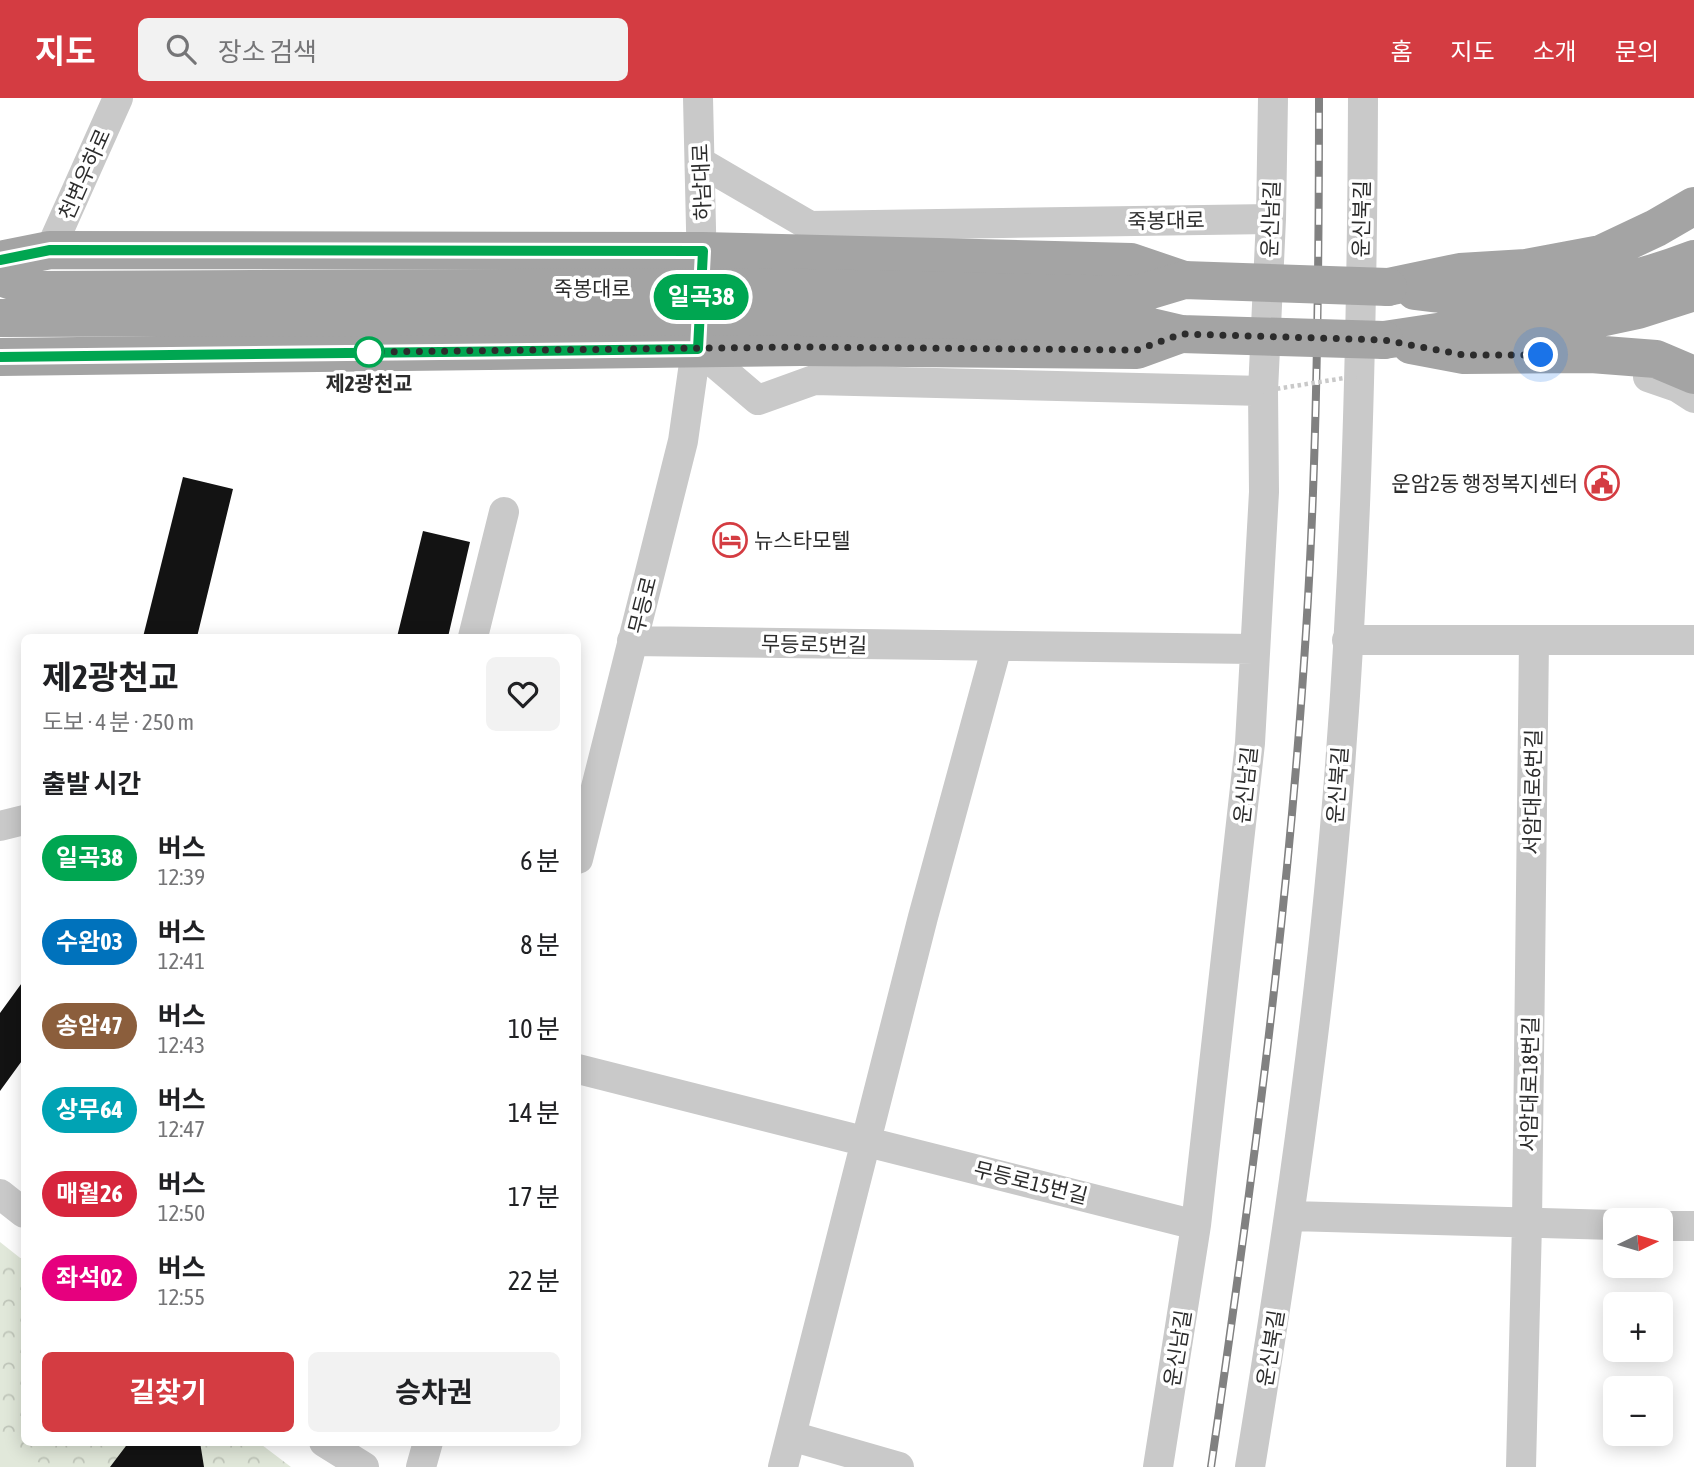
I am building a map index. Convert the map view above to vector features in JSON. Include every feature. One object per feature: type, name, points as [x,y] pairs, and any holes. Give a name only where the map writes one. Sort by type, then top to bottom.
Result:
[{"type":"main road","points":[[1388,287],[1460,271],[1526,268],[1601,254],[1656,228],[1694,206]]},
{"type":"main road","points":[[0,260],[50,250],[703,251],[1131,262],[1184,279],[1388,287],[1468,298],[1559,295],[1649,276],[1694,260]]},
{"type":"main road","name":"죽봉대로","points":[[0,277],[39,289],[757,287],[1134,295],[1184,279]]},
{"type":"main road","points":[[1367,357],[1464,328],[1563,326],[1638,310],[1694,292]]},
{"type":"main road","name":"죽봉대로","points":[[0,318],[760,316],[1133,323],[1181,334]]},
{"type":"main road","points":[[0,357],[801,347],[1137,350],[1181,334],[1367,357],[1591,354],[1656,359],[1694,375]]},
{"type":"street","name":"천변우하로","points":[[50,250],[118,98]]},
{"type":"street","name":"하남대로","points":[[698,98],[703,251],[698,349]]},
{"type":"street","name":"운신남길","points":[[1158,1467],[1196,1225],[1250,743],[1264,492],[1263,391],[1271,219],[1273,98]]},
{"type":"street","name":"운신북길","points":[[1250,1467],[1291,1216],[1329,890],[1367,357],[1363,98]]},
{"type":"street","name":"죽봉대로","points":[[700,162],[810,226],[1271,219]]},
{"type":"street","points":[[698,349],[758,400],[814,380],[1263,391]]},
{"type":"street","name":"무등로","points":[[581,847],[683,442],[698,349]]},
{"type":"street","points":[[1367,357],[1438,360],[1493,370],[1631,373],[1655,378],[1694,398]]},
{"type":"street","points":[[474,634],[504,512]]},
{"type":"street","points":[[1347,640],[1694,640]]},
{"type":"street","name":"서암대로6번길","points":[[1531,944],[1534,640]]},
{"type":"street","name":"무등로5번길","points":[[632,641],[1254,649]]},
{"type":"street","points":[[783,1467],[922,917],[997,646]]},
{"type":"street","points":[[0,826],[21,821]]},
{"type":"street","name":"서암대로18번길","points":[[1521,1467],[1531,944]]},
{"type":"street","name":"무등로15번길","points":[[581,1070],[1196,1225]]},
{"type":"street","points":[[0,1194],[21,1211]]},
{"type":"street","points":[[1291,1216],[1603,1225]]},
{"type":"street","points":[[1673,1226],[1694,1226]]},
{"type":"street","points":[[791,1436],[898,1467]]},
{"type":"street","points":[[330,1446],[364,1467]]},
{"type":"street","points":[[421,1467],[427,1446]]},
{"type":"path","points":[[1263,391],[1367,357]]},
{"type":"green space","points":[[0,1242],[21,1259],[21,1446],[263,1446],[291,1467],[0,1467]]},
{"type":"green space","points":[[0,1447],[16,1459],[71,1467],[0,1467]]},
{"type":"building","points":[[183,477],[233,489],[198,634],[144,634]]},
{"type":"building","points":[[423,531],[470,542],[449,634],[398,634]]},
{"type":"building","points":[[21,984],[21,1062],[0,1091],[0,1013]]},
{"type":"building","points":[[126,1446],[201,1446],[204,1467],[110,1467]]},
{"type":"railway","points":[[1211,1467],[1261,1103],[1299,736],[1315,443],[1319,98]]},
{"type":"bus line","name":"일곡38","points":[[0,260],[50,250],[703,251],[698,349],[0,357]]},
{"type":"place","name":"제2광천교","points":[[369,352]]},
{"type":"place","name":"운암2동 행정복지센터","points":[[1602,483]]},
{"type":"place","name":"뉴스타모텔","points":[[730,540]]},
{"type":"route","points":[[369,352],[801,347],[1137,350],[1181,334],[1384,340],[1464,355],[1541,355]]}]
